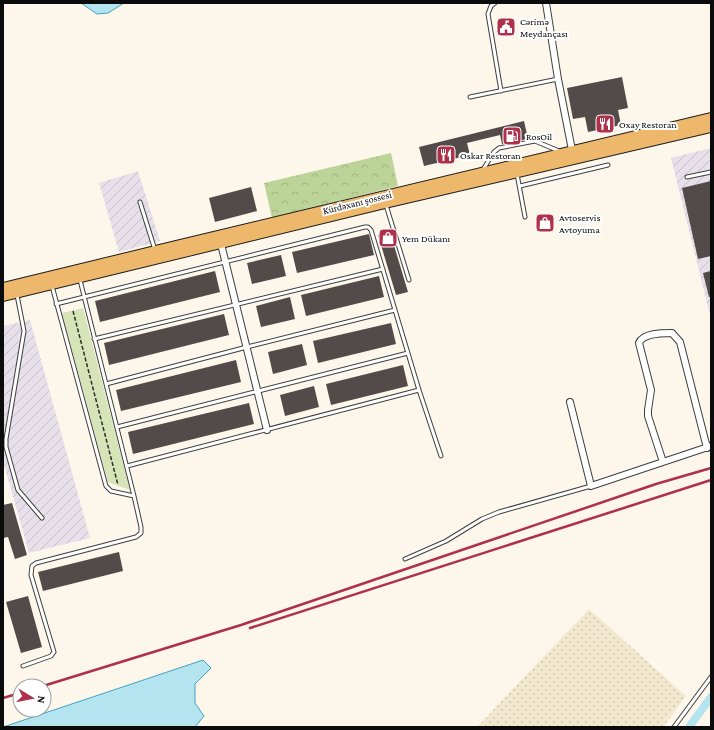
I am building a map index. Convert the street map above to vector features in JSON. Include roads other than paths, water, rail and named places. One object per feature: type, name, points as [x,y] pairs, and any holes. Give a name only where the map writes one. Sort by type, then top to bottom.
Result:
[{"type":"main road","name":"Kürdəxanı şossesi","points":[[3,288],[155,252],[385,203],[517,172],[567,155],[711,118]]},
{"type":"main road","name":"Kürdəxanı şossesi","points":[[3,296],[52,285],[220,239],[482,172],[711,127]]},
{"type":"street","points":[[546,3],[558,79],[567,155]]},
{"type":"street","points":[[220,239],[267,430]]},
{"type":"street","points":[[570,402],[591,486],[709,447],[680,342],[672,333],[664,333],[646,337],[641,339],[639,344],[650,390],[648,416],[663,462]]},
{"type":"lane","points":[[495,3],[491,6],[488,14],[501,91]]},
{"type":"lane","points":[[470,97],[558,79]]},
{"type":"lane","points":[[482,172],[494,152],[499,148],[535,141],[567,155]]},
{"type":"lane","points":[[520,186],[608,166]]},
{"type":"lane","points":[[517,172],[525,217]]},
{"type":"lane","points":[[687,177],[711,172]]},
{"type":"lane","points":[[140,202],[155,252]]},
{"type":"lane","points":[[385,203],[409,280]]},
{"type":"lane","points":[[56,304],[225,261],[365,227],[368,228],[372,230],[419,390],[441,456]]},
{"type":"lane","points":[[94,339],[383,269]]},
{"type":"lane","points":[[23,666],[51,656],[54,652],[31,575],[32,566],[36,563],[136,536],[141,533],[141,527],[127,466],[79,278]]},
{"type":"lane","points":[[52,285],[106,486],[111,491],[134,496]]},
{"type":"lane","points":[[16,293],[24,331],[6,439],[6,447],[18,490],[42,518]]},
{"type":"lane","points":[[106,384],[395,310]]},
{"type":"lane","points":[[117,427],[408,353]]},
{"type":"lane","points":[[127,466],[419,390]]},
{"type":"lane","points":[[405,559],[446,541],[482,519],[499,512],[591,486]]},
{"type":"lane","points":[[674,727],[711,677]]},
{"type":"water","points":[[81,3],[124,3],[108,13],[97,14]]},
{"type":"water","points":[[203,660],[211,668],[195,684],[195,703],[204,716],[195,727],[3,727],[30,718],[52,718],[52,711]]},
{"type":"waterway","points":[[689,727],[711,697]]},
{"type":"railway","points":[[52,683],[241,625],[656,484],[711,468]]},
{"type":"railway","points":[[250,628],[711,480]]},
{"type":"railway","points":[[3,698],[12,695]]},
{"type":"place","name":"Cərimə Meydançası","points":[[506,27]]},
{"type":"place","name":"Oxay Restoran","points":[[605,124]]},
{"type":"place","name":"RosOil","points":[[512,136]]},
{"type":"place","name":"Oskar Restoran","points":[[446,155]]},
{"type":"place","name":"Avtoservis Avtoyuma","points":[[545,223]]},
{"type":"place","name":"Yem Dükanı","points":[[388,238]]}]
